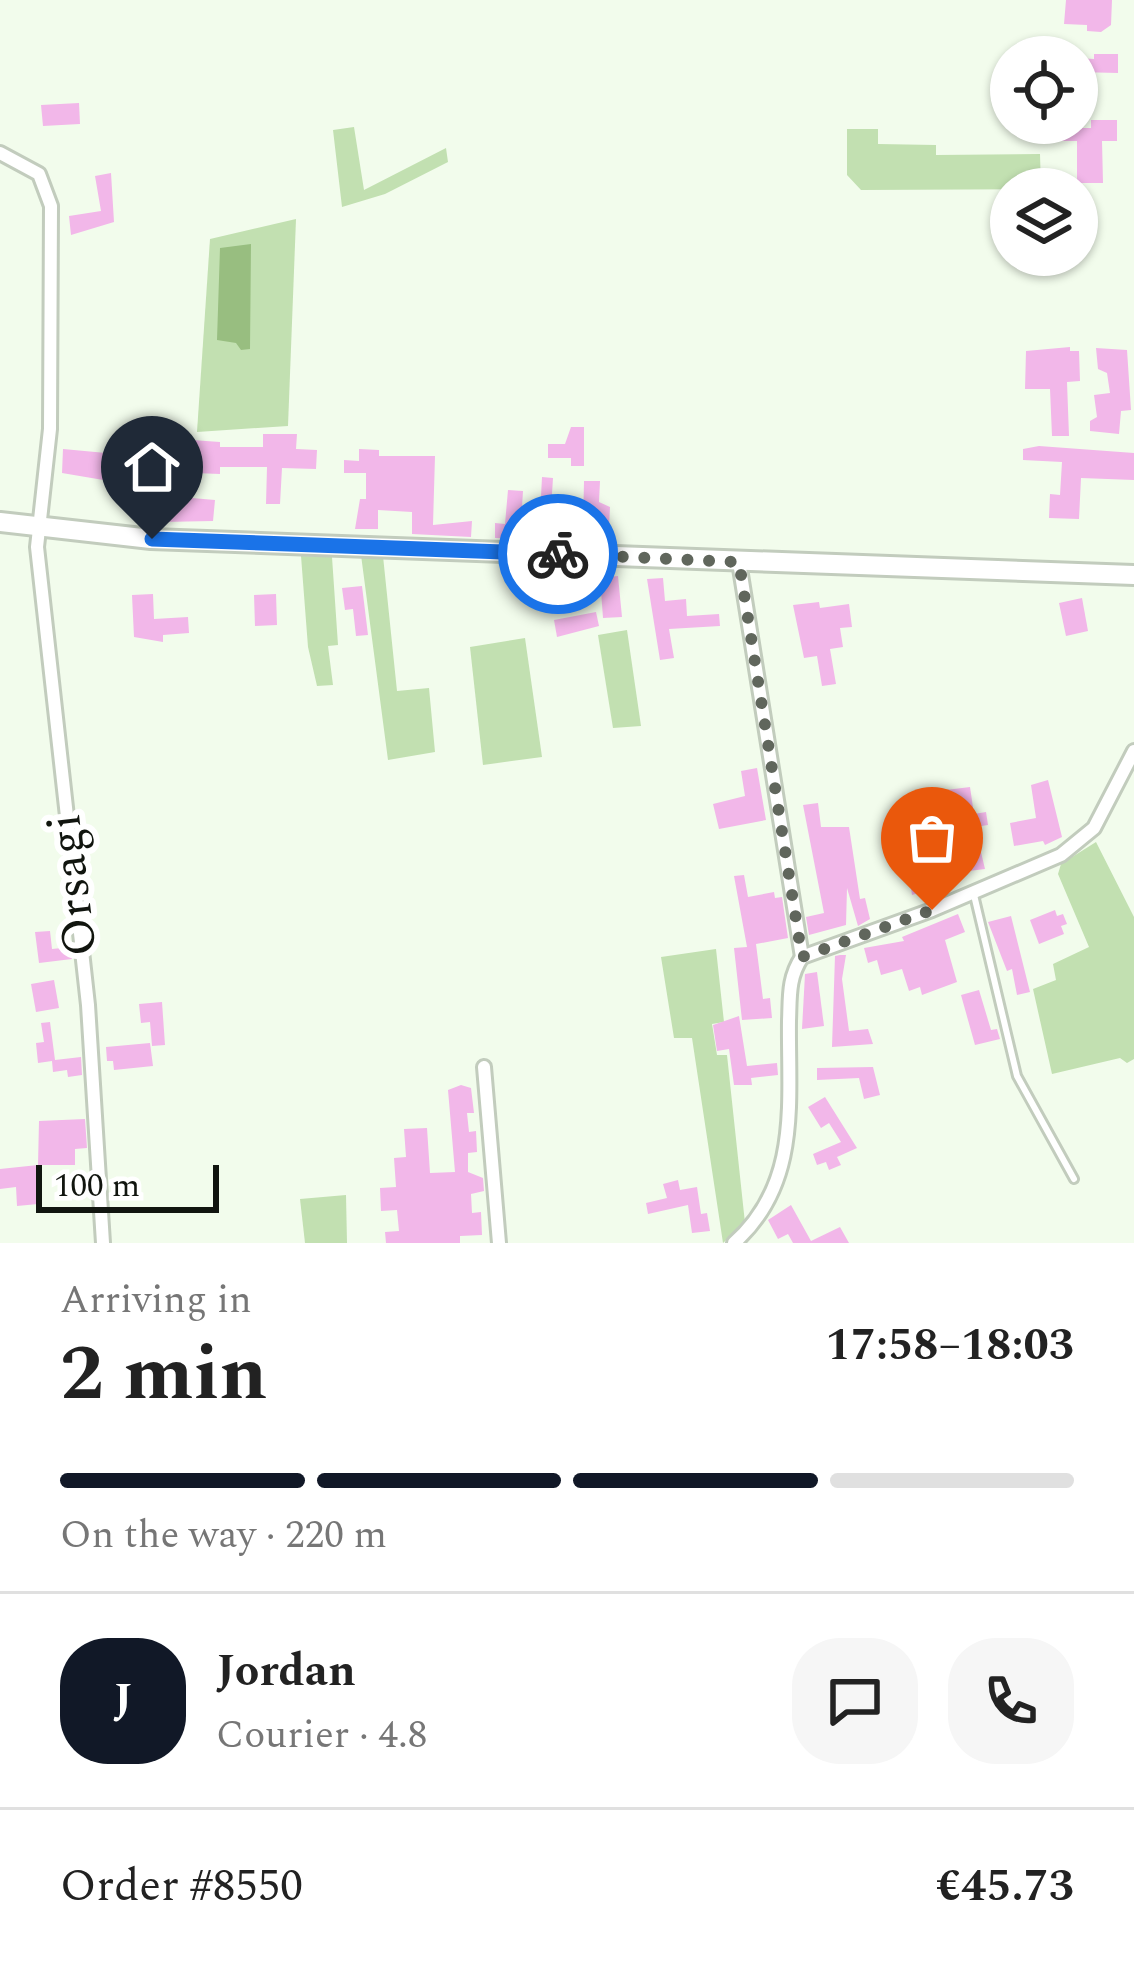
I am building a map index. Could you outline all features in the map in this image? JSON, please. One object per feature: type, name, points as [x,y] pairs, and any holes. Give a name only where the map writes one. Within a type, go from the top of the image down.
[{"type":"main road","points":[[0,522],[152,539],[1134,574]]},
{"type":"street","name":"Orsagi","points":[[0,153],[38,174],[51,206],[50,429],[38,528],[42,627],[88,1005],[103,1243]]},
{"type":"street","points":[[734,1243],[759,1214],[785,1165],[791,1099],[790,988],[802,957],[739,562]]},
{"type":"street","points":[[802,957],[1045,863],[1084,838],[1104,812],[1134,751]]},
{"type":"street","points":[[484,1067],[499,1243]]},
{"type":"lane","points":[[974,892],[1017,1076],[1074,1179]]},
{"type":"shaded area","points":[[354,127],[364,190],[446,148],[448,162],[385,194],[342,207],[333,130]]},
{"type":"shaded area","points":[[847,129],[878,129],[878,144],[936,145],[936,155],[1040,154],[1040,168],[990,168],[990,189],[861,190],[847,175]]},
{"type":"shaded area","points":[[296,219],[288,426],[197,432],[210,239]]},
{"type":"shaded area","points":[[251,244],[250,349],[241,350],[236,343],[217,340],[220,248]]},
{"type":"shaded area","points":[[361,555],[383,556],[397,691],[429,688],[435,752],[388,760]]},
{"type":"shaded area","points":[[301,556],[332,557],[338,645],[328,646],[333,685],[317,686],[308,647]]},
{"type":"shaded area","points":[[627,630],[641,726],[613,728],[598,635]]},
{"type":"shaded area","points":[[525,638],[542,757],[483,765],[470,647]]},
{"type":"shaded area","points":[[1096,842],[1134,917],[1134,1059],[1052,1074],[1033,989],[1056,980],[1053,964],[1089,947],[1058,874],[1061,864]]},
{"type":"shaded area","points":[[716,949],[724,1022],[712,1024],[717,1055],[727,1055],[745,1223],[723,1243],[692,1038],[674,1038],[661,957]]},
{"type":"shaded area","points":[[346,1195],[347,1243],[305,1243],[300,1199]]},
{"type":"building","points":[[1066,0],[1112,0],[1111,25],[1101,32],[1087,31],[1087,25],[1064,24]]},
{"type":"building","points":[[1098,54],[1118,54],[1118,73],[1098,73]]},
{"type":"building","points":[[79,103],[80,124],[43,126],[41,105]]},
{"type":"building","points":[[1098,120],[1117,120],[1117,141],[1102,141],[1103,183],[1098,183],[1098,168],[1077,168],[1077,144],[1098,144]]},
{"type":"building","points":[[111,173],[114,222],[71,235],[69,216],[101,211],[95,176]]},
{"type":"building","points":[[1070,347],[1070,351],[1079,351],[1080,381],[1067,382],[1069,436],[1052,436],[1050,389],[1025,389],[1026,351]]},
{"type":"building","points":[[1096,348],[1127,350],[1131,410],[1121,411],[1119,434],[1090,431],[1090,421],[1097,417],[1094,395],[1110,393],[1107,373],[1098,369]]},
{"type":"building","points":[[571,427],[584,427],[584,466],[571,466],[571,458],[548,458],[548,444],[565,444]]},
{"type":"building","points":[[263,434],[297,434],[296,449],[317,450],[316,469],[282,468],[280,504],[266,504],[267,467],[220,467],[220,474],[194,473],[192,498],[215,500],[213,521],[162,522],[178,439],[220,442],[220,447],[263,447]]},
{"type":"building","points":[[107,443],[123,444],[121,483],[62,473],[63,449],[106,453]]},
{"type":"building","points":[[359,449],[379,450],[379,456],[435,456],[433,525],[472,521],[471,537],[412,534],[412,512],[378,510],[378,529],[355,529],[360,499],[366,499],[366,473],[344,473],[344,460],[359,461]]},
{"type":"building","points":[[1023,449],[1134,453],[1134,480],[1081,478],[1079,519],[1049,518],[1050,494],[1060,495],[1062,462],[1023,460]]},
{"type":"building","points":[[542,477],[553,478],[551,509],[563,510],[561,537],[539,536]]},
{"type":"building","points":[[124,480],[147,481],[144,509],[121,507]]},
{"type":"building","points":[[584,481],[600,481],[599,502],[610,507],[609,528],[583,528]]},
{"type":"building","points":[[508,490],[523,491],[520,539],[495,538],[495,523],[505,524]]},
{"type":"building","points":[[618,576],[622,617],[603,618],[600,578]]},
{"type":"building","points":[[663,578],[665,601],[686,599],[687,616],[719,614],[720,626],[669,629],[674,658],[660,660],[647,579]]},
{"type":"building","points":[[362,586],[368,635],[356,636],[353,609],[345,610],[342,588]]},
{"type":"building","points":[[153,594],[154,619],[188,617],[189,633],[163,635],[163,642],[134,637],[132,595]]},
{"type":"building","points":[[276,594],[277,625],[255,626],[254,595]]},
{"type":"building","points":[[1082,598],[1088,631],[1066,636],[1059,603]]},
{"type":"building","points":[[819,602],[820,608],[849,604],[852,627],[840,628],[843,647],[830,649],[836,684],[822,686],[817,656],[804,658],[793,605]]},
{"type":"building","points":[[596,612],[599,626],[557,637],[554,620]]},
{"type":"building","points":[[757,768],[766,820],[719,829],[713,804],[745,796],[741,771]]},
{"type":"building","points":[[1048,780],[1062,837],[1045,845],[1043,841],[1014,846],[1010,823],[1036,818],[1031,785]]},
{"type":"building","points":[[970,787],[974,814],[986,812],[988,825],[975,827],[985,869],[953,873],[954,882],[912,895],[909,875],[932,872],[931,864],[956,860],[950,823],[930,826],[928,815],[941,813],[938,791]]},
{"type":"building","points":[[818,803],[821,827],[849,827],[860,899],[865,898],[870,919],[858,926],[847,888],[846,925],[809,935],[806,917],[824,913],[803,805]]},
{"type":"building","points":[[744,875],[748,897],[774,892],[775,898],[782,897],[788,938],[756,944],[763,999],[770,998],[772,1018],[742,1020],[734,948],[747,947],[734,876]]},
{"type":"building","points":[[1055,910],[1067,924],[1061,926],[1064,934],[1039,944],[1030,920]]},
{"type":"building","points":[[958,914],[965,932],[945,940],[957,982],[922,995],[920,987],[909,991],[902,969],[881,975],[877,960],[868,963],[864,948],[904,941],[902,937]]},
{"type":"building","points":[[1011,916],[1030,992],[1017,995],[1012,969],[1007,971],[988,922]]},
{"type":"building","points":[[50,931],[52,949],[71,947],[72,959],[39,963],[35,932]]},
{"type":"building","points":[[846,955],[842,979],[849,1031],[868,1029],[873,1044],[832,1047],[835,956]]},
{"type":"building","points":[[817,972],[824,1026],[802,1029],[805,974]]},
{"type":"building","points":[[54,980],[59,1008],[36,1012],[31,984]]},
{"type":"building","points":[[979,990],[991,1030],[997,1029],[1000,1039],[975,1045],[961,995]]},
{"type":"building","points":[[162,1002],[165,1045],[152,1046],[150,1022],[141,1023],[139,1004]]},
{"type":"building","points":[[739,1016],[747,1066],[777,1063],[778,1075],[751,1078],[752,1085],[734,1085],[729,1049],[717,1051],[713,1025]]},
{"type":"building","points":[[50,1022],[55,1060],[81,1057],[82,1075],[53,1072],[52,1061],[38,1063],[36,1043],[44,1042],[41,1023]]},
{"type":"building","points":[[150,1043],[153,1066],[114,1070],[113,1061],[107,1061],[106,1047]]},
{"type":"building","points":[[873,1067],[880,1095],[864,1099],[859,1078],[817,1080],[817,1068]]},
{"type":"building","points":[[461,1085],[471,1088],[474,1113],[467,1113],[469,1132],[476,1131],[477,1152],[468,1153],[468,1172],[483,1178],[484,1191],[471,1194],[472,1213],[481,1212],[482,1235],[460,1236],[460,1243],[386,1243],[385,1232],[399,1231],[397,1210],[381,1211],[380,1188],[396,1187],[394,1158],[406,1157],[404,1129],[427,1128],[430,1173],[455,1172],[448,1090]]},
{"type":"building","points":[[825,1097],[857,1148],[837,1157],[841,1165],[829,1170],[826,1162],[817,1165],[813,1154],[841,1142],[829,1123],[821,1128],[808,1107]]},
{"type":"building","points":[[85,1119],[87,1148],[75,1149],[75,1165],[38,1165],[39,1121]]},
{"type":"building","points":[[38,1165],[38,1204],[17,1206],[16,1187],[0,1189],[0,1169]]},
{"type":"building","points":[[678,1180],[680,1190],[697,1187],[701,1214],[707,1213],[710,1231],[692,1233],[688,1205],[648,1214],[646,1203],[667,1198],[663,1184]]},
{"type":"building","points":[[791,1205],[811,1241],[840,1227],[849,1243],[793,1243],[788,1234],[778,1239],[768,1220]]},
{"type":"way so far","points":[[558,554],[739,562],[802,957],[932,910]]},
{"type":"route","points":[[152,539],[558,554]]}]
